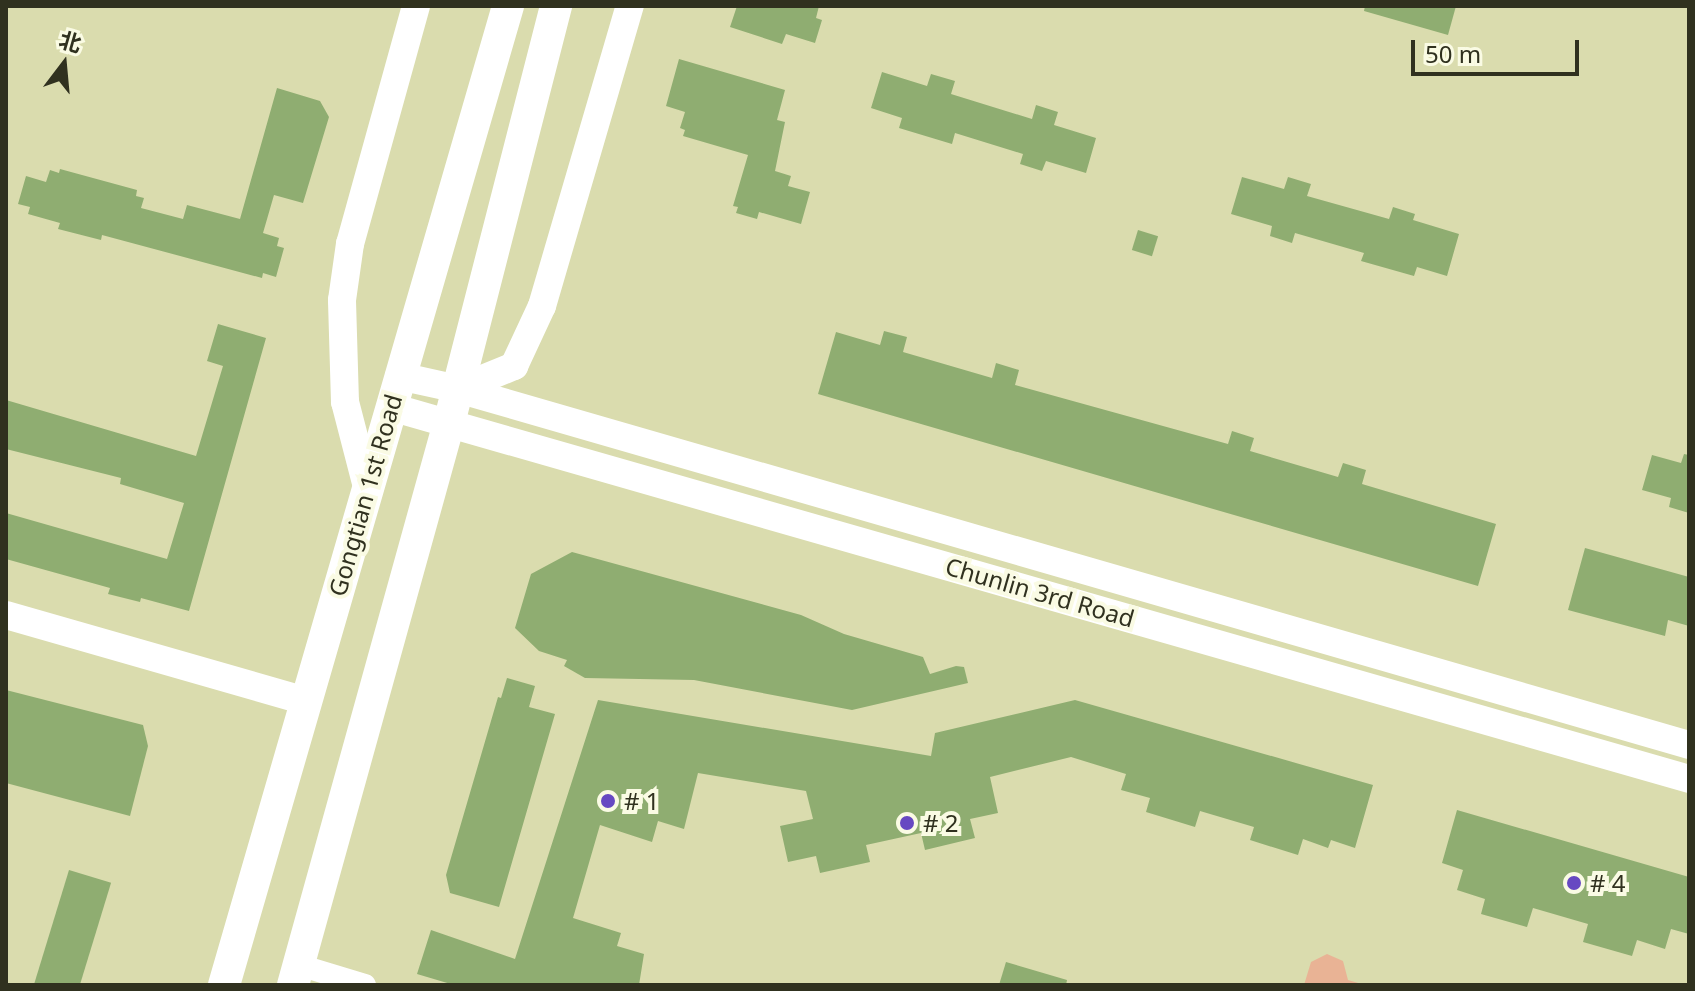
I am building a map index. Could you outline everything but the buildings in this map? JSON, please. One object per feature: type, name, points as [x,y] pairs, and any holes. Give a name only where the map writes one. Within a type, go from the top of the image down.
[{"type":"main road","name":"Gongtian 1st Road","points":[[224,985],[508,6]]},
{"type":"main road","points":[[296,975],[449,423],[556,6]]},
{"type":"street","points":[[367,487],[345,402],[342,300],[350,244],[416,6]]},
{"type":"street","points":[[458,389],[514,366],[542,306],[630,6]]},
{"type":"street","name":"Chunlin 3rd Road","points":[[395,392],[458,389],[1689,745]]},
{"type":"street","name":"Chunlin 3rd Road","points":[[395,392],[449,423],[1689,779]]},
{"type":"street","points":[[6,615],[305,701]]},
{"type":"street","points":[[296,975],[365,985]]},
{"type":"shaded area","points":[[1327,954],[1343,961],[1348,980],[1365,985],[1304,985],[1311,962]]},
{"type":"place","name":"# 1","points":[[608,801]]},
{"type":"place","name":"# 2","points":[[907,823]]},
{"type":"place","name":"# 4","points":[[1574,883]]}]
